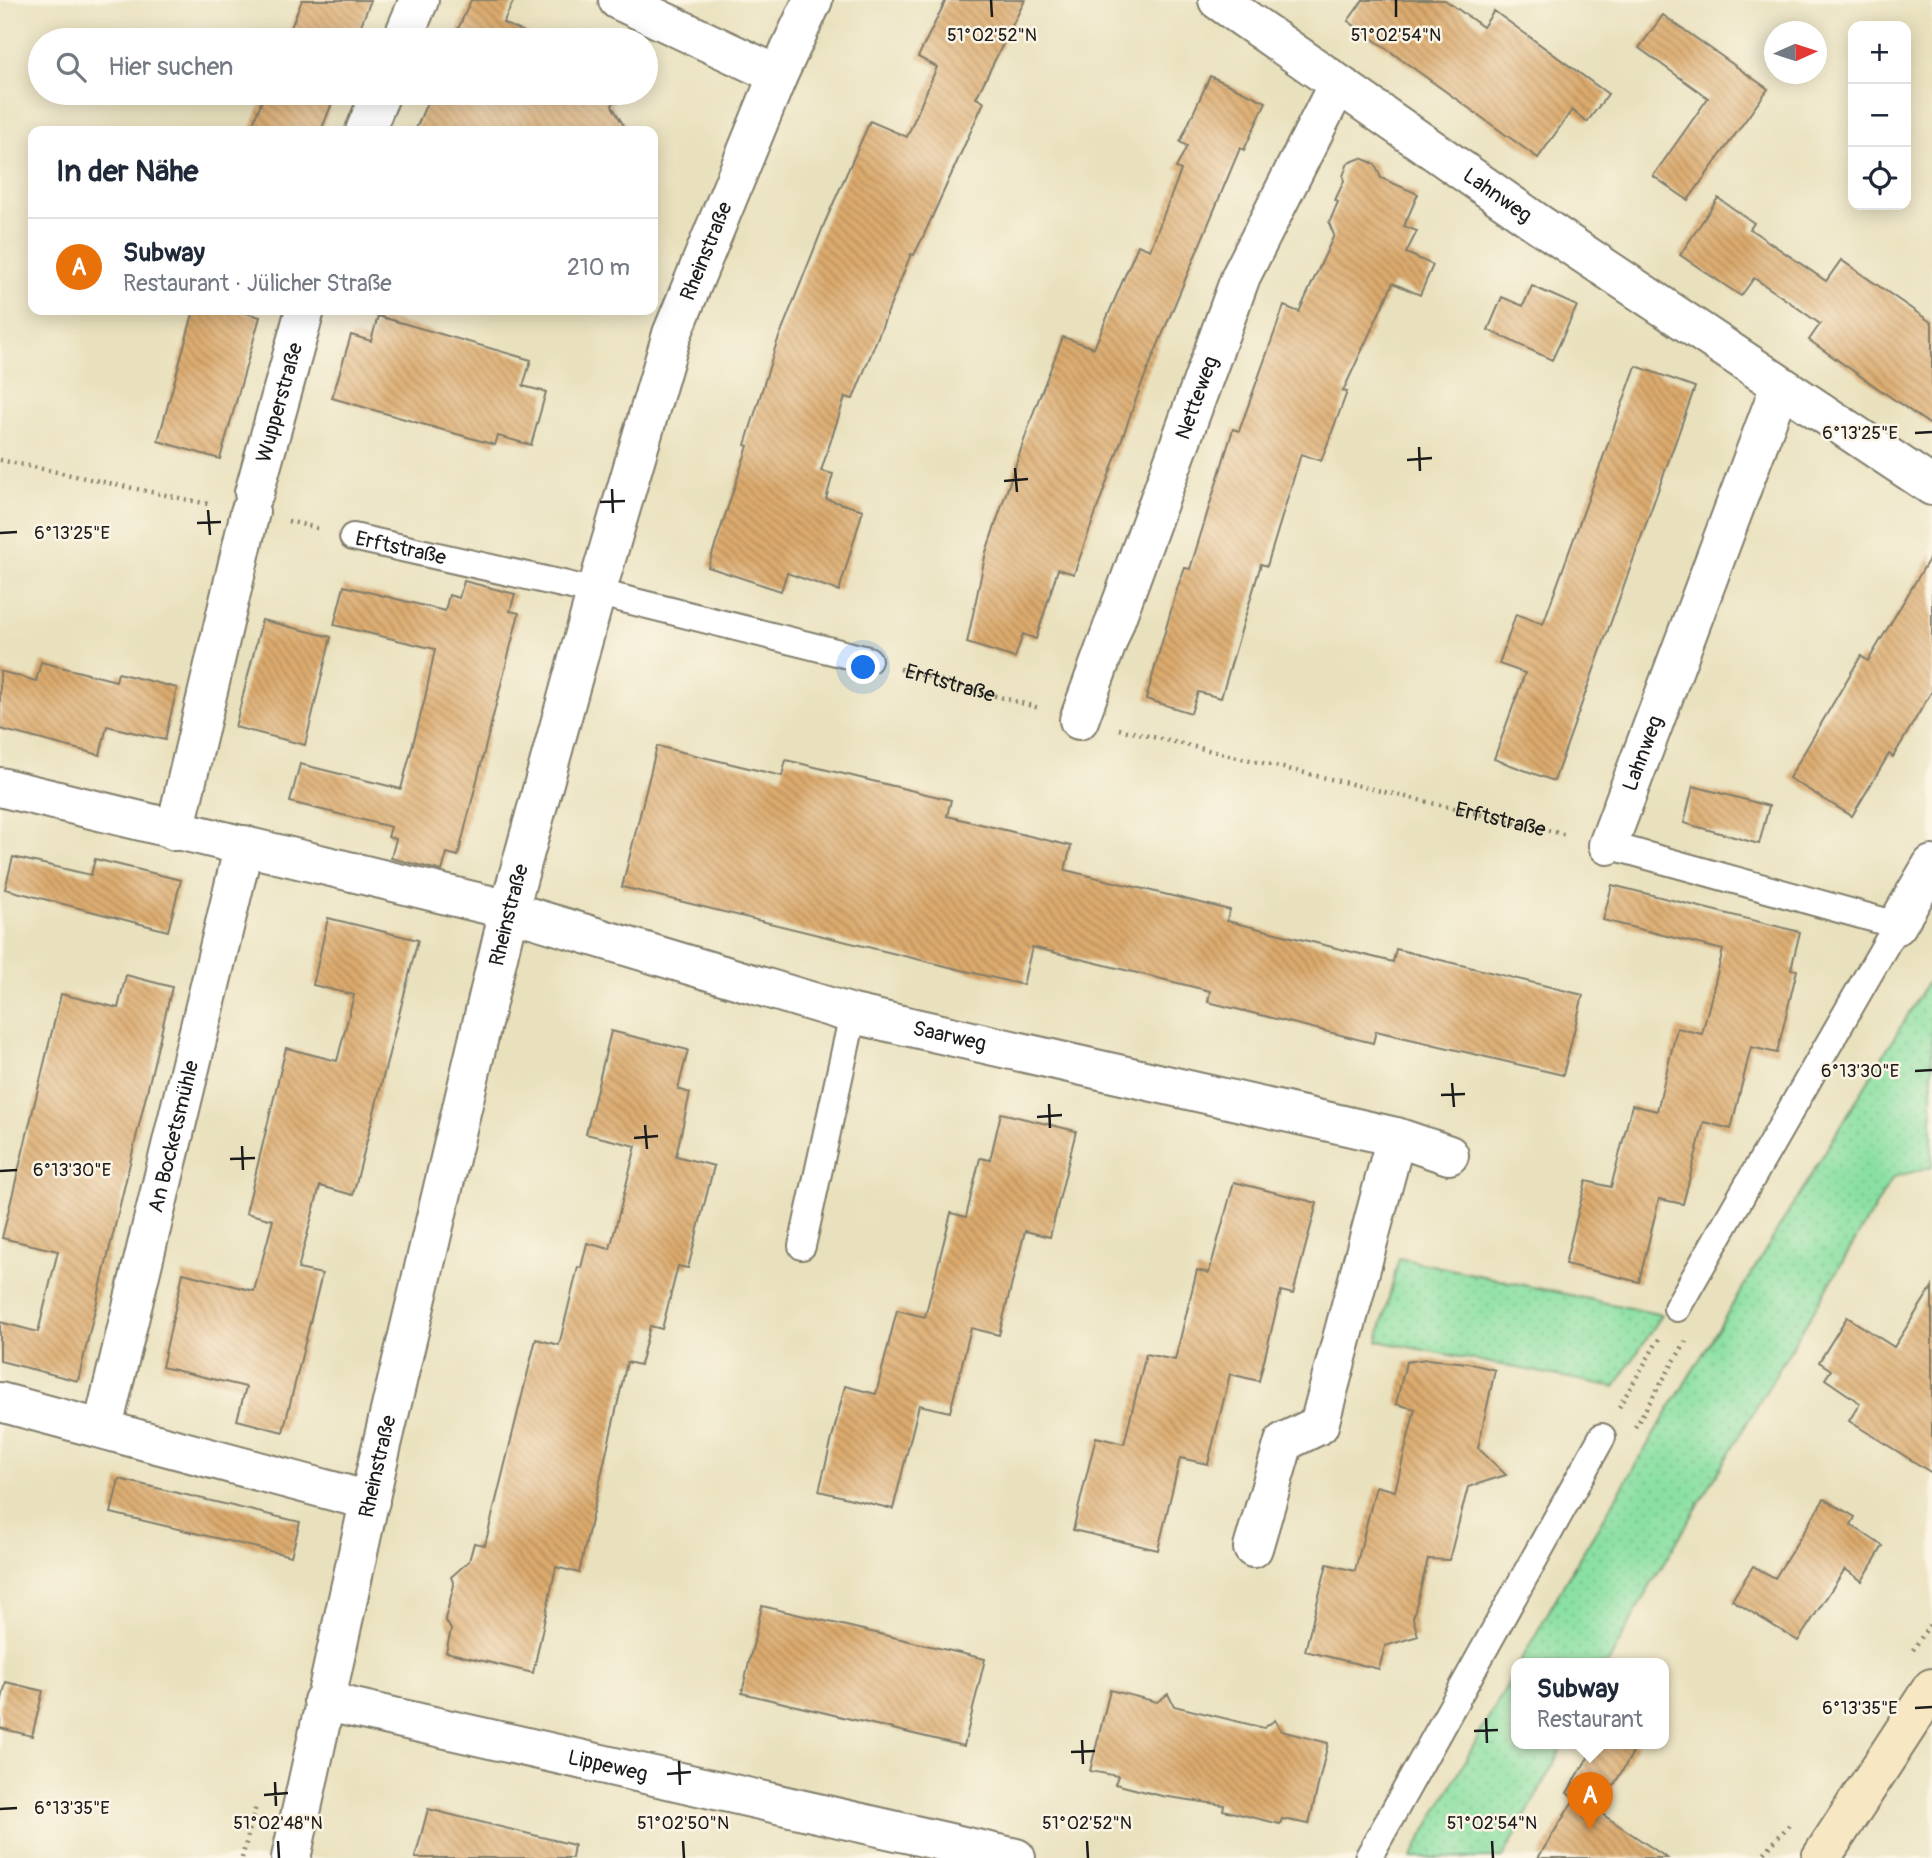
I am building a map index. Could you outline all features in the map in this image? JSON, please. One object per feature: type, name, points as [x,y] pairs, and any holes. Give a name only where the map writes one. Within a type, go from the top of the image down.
[{"type":"main road","points":[[1821,1858],[1932,1688]]},
{"type":"street","points":[[407,28],[419,0]]},
{"type":"street","points":[[618,0],[778,75]]},
{"type":"street","name":"Rheinstraße","points":[[291,1858],[323,1701],[509,910],[596,593],[672,334],[778,75],[813,0]]},
{"type":"street","name":"Lahnweg","points":[[1218,0],[1536,222],[1932,486]]},
{"type":"street","name":"Netteweg","points":[[1079,720],[1241,276],[1338,84]]},
{"type":"street","points":[[367,126],[375,105]]},
{"type":"street","name":"Wupperstraße","points":[[252,503],[304,315]]},
{"type":"street","name":"Lahnweg","points":[[1608,845],[1780,386]]},
{"type":"street","points":[[175,831],[252,503]]},
{"type":"street","points":[[0,787],[509,910]]},
{"type":"street","name":"An Bocketsmühle","points":[[103,1427],[244,845]]},
{"type":"street","points":[[1897,925],[1932,865]]},
{"type":"street","name":"Saarweg","points":[[509,910],[853,1014],[1396,1137],[1448,1155]]},
{"type":"street","points":[[1253,1548],[1284,1442],[1319,1426],[1396,1137]]},
{"type":"street","points":[[0,1402],[103,1427],[370,1501]]},
{"type":"street","name":"Lippeweg","points":[[323,1701],[1016,1858]]},
{"type":"lane","name":"Erftstraße","points":[[353,537],[868,660]]},
{"type":"lane","points":[[1608,845],[1897,925],[1676,1308]]},
{"type":"lane","points":[[802,1247],[853,1014]]},
{"type":"lane","points":[[1367,1858],[1602,1437]]},
{"type":"path","name":"Erftstraße","points":[[0,460],[252,503],[353,537]]},
{"type":"path","name":"Erftstraße","points":[[868,660],[1079,720],[1608,845]]},
{"type":"path","points":[[1602,1437],[1676,1308]]},
{"type":"path","points":[[1631,1433],[1688,1337]]},
{"type":"green space","points":[[1932,975],[1932,1167],[1893,1177],[1642,1600],[1611,1658],[1522,1658],[1572,1570]]},
{"type":"green space","points":[[1399,1258],[1662,1315],[1615,1387],[1378,1341]]},
{"type":"green space","points":[[1511,1678],[1511,1749],[1561,1749],[1503,1858],[1411,1858]]},
{"type":"building","points":[[302,0],[371,0],[360,28],[291,28]]},
{"type":"building","points":[[471,0],[514,0],[503,23],[514,28],[458,28]]},
{"type":"building","points":[[946,0],[1025,0],[976,98],[984,102],[923,237],[914,255],[911,254],[853,399],[845,397],[821,471],[833,474],[826,499],[863,510],[839,591],[787,573],[781,591],[708,567],[748,446],[745,445],[776,345],[825,222],[870,121],[907,137],[937,67],[918,57]]},
{"type":"building","points":[[1363,0],[1445,0],[1483,27],[1494,11],[1608,94],[1587,122],[1572,110],[1538,158],[1348,21]]},
{"type":"building","points":[[1663,15],[1768,89],[1688,200],[1653,176],[1708,98],[1639,48]]},
{"type":"building","points":[[1210,76],[1266,102],[1244,150],[1240,148],[1140,388],[1074,574],[1058,569],[1036,639],[1023,634],[1015,658],[967,643],[986,552],[1034,411],[1063,337],[1094,348],[1138,245],[1150,250],[1181,170],[1176,168],[1187,146],[1180,142]]},
{"type":"building","points":[[260,105],[331,105],[323,126],[252,126]]},
{"type":"building","points":[[426,105],[612,105],[624,126],[417,126]]},
{"type":"building","points":[[1361,158],[1375,164],[1381,178],[1418,194],[1404,226],[1417,231],[1406,253],[1433,265],[1420,295],[1393,283],[1343,391],[1347,392],[1321,461],[1301,454],[1267,566],[1261,564],[1221,698],[1198,692],[1191,713],[1146,699],[1177,589],[1185,568],[1190,569],[1233,429],[1239,431],[1284,306],[1299,312],[1334,235],[1329,223],[1338,202],[1335,200],[1344,181],[1348,163]]},
{"type":"building","points":[[1718,198],[1754,223],[1750,229],[1826,281],[1841,260],[1932,323],[1932,426],[1809,340],[1820,324],[1788,301],[1754,278],[1741,296],[1680,255]]},
{"type":"building","points":[[1532,286],[1577,306],[1552,360],[1488,330],[1502,297],[1523,306]]},
{"type":"building","points":[[193,315],[260,317],[220,459],[158,441]]},
{"type":"building","points":[[378,316],[531,360],[523,386],[546,392],[531,445],[498,436],[495,445],[332,398],[351,335],[371,341]]},
{"type":"building","points":[[1636,366],[1695,387],[1554,781],[1494,759],[1525,673],[1499,664],[1516,614],[1543,624]]},
{"type":"building","points":[[1932,554],[1932,691],[1893,757],[1889,754],[1852,816],[1789,778],[1861,656],[1868,661]]},
{"type":"building","points":[[464,581],[515,594],[510,611],[519,613],[458,856],[447,853],[442,871],[391,858],[396,839],[388,837],[391,827],[290,802],[300,764],[401,789],[425,698],[435,649],[334,625],[344,586],[445,611],[449,595],[459,598]]},
{"type":"building","points":[[262,620],[331,637],[305,745],[235,727]]},
{"type":"building","points":[[41,662],[116,681],[118,673],[177,688],[165,740],[107,726],[100,755],[0,729],[0,671],[36,681]]},
{"type":"building","points":[[657,746],[782,776],[786,760],[951,800],[947,816],[1071,846],[1065,870],[1230,910],[1227,921],[1393,962],[1396,949],[1583,995],[1563,1075],[1376,1031],[1373,1043],[1208,1002],[1210,991],[1032,947],[1023,985],[622,887]]},
{"type":"building","points":[[1693,786],[1769,806],[1759,844],[1684,823]]},
{"type":"building","points":[[13,857],[91,875],[95,859],[181,880],[168,931],[5,889]]},
{"type":"building","points":[[1612,885],[1800,932],[1791,969],[1797,970],[1777,1053],[1751,1047],[1731,1129],[1704,1122],[1683,1204],[1659,1199],[1639,1282],[1565,1264],[1586,1181],[1611,1187],[1632,1105],[1657,1111],[1677,1028],[1702,1034],[1723,950],[1603,920]]},
{"type":"building","points":[[328,918],[418,940],[353,1195],[320,1186],[298,1269],[322,1274],[283,1432],[237,1420],[246,1387],[162,1367],[183,1273],[254,1291],[273,1220],[246,1213],[286,1048],[337,1061],[354,995],[313,985]]},
{"type":"building","points":[[126,975],[172,987],[78,1381],[0,1361],[0,1322],[38,1332],[58,1251],[2,1238],[61,994],[118,1008]]},
{"type":"building","points":[[611,1031],[688,1050],[678,1089],[690,1093],[676,1156],[714,1166],[688,1268],[678,1266],[662,1329],[650,1326],[640,1365],[627,1362],[579,1573],[556,1567],[533,1673],[446,1652],[451,1630],[445,1619],[454,1585],[451,1577],[469,1561],[474,1543],[485,1545],[536,1339],[559,1345],[578,1267],[581,1268],[587,1243],[610,1249],[636,1146],[586,1134]]},
{"type":"building","points":[[1001,1113],[1076,1131],[1050,1237],[1025,1231],[999,1335],[971,1328],[950,1412],[919,1405],[893,1509],[819,1491],[845,1386],[876,1394],[897,1310],[925,1317],[951,1213],[966,1217],[980,1158],[990,1160]]},
{"type":"building","points":[[1234,1182],[1317,1203],[1293,1294],[1281,1291],[1259,1381],[1230,1374],[1208,1464],[1180,1458],[1158,1550],[1073,1530],[1096,1437],[1124,1444],[1146,1354],[1175,1360],[1197,1270],[1209,1273]]},
{"type":"building","points":[[1932,1287],[1932,1473],[1849,1421],[1860,1403],[1825,1379],[1831,1370],[1819,1362],[1847,1317],[1894,1347]]},
{"type":"building","points":[[1426,1359],[1468,1363],[1495,1370],[1478,1448],[1506,1475],[1468,1487],[1449,1560],[1428,1559],[1413,1618],[1418,1636],[1385,1646],[1379,1669],[1305,1651],[1327,1564],[1355,1571],[1376,1486],[1395,1491],[1415,1409],[1396,1404],[1406,1362]]},
{"type":"building","points":[[119,1479],[300,1522],[291,1556],[111,1513]]},
{"type":"building","points":[[1824,1499],[1855,1517],[1851,1525],[1883,1546],[1862,1581],[1845,1569],[1798,1641],[1732,1600],[1753,1566],[1775,1578]]},
{"type":"building","points":[[762,1606],[985,1659],[964,1746],[742,1693]]},
{"type":"building","points":[[6,1682],[43,1691],[32,1736],[0,1728],[0,1707]]},
{"type":"building","points":[[1110,1690],[1157,1702],[1168,1694],[1174,1706],[1264,1728],[1275,1720],[1281,1731],[1328,1743],[1309,1824],[1282,1819],[1280,1824],[1223,1810],[1224,1805],[1162,1796],[1115,1784],[1118,1776],[1090,1771]]},
{"type":"building","points":[[1593,1749],[1635,1749],[1598,1812],[1667,1858],[1538,1858],[1575,1798],[1567,1793]]},
{"type":"building","points":[[428,1809],[574,1845],[572,1858],[415,1858]]},
{"type":"place","name":"Subway","points":[[1590,1830]]}]
